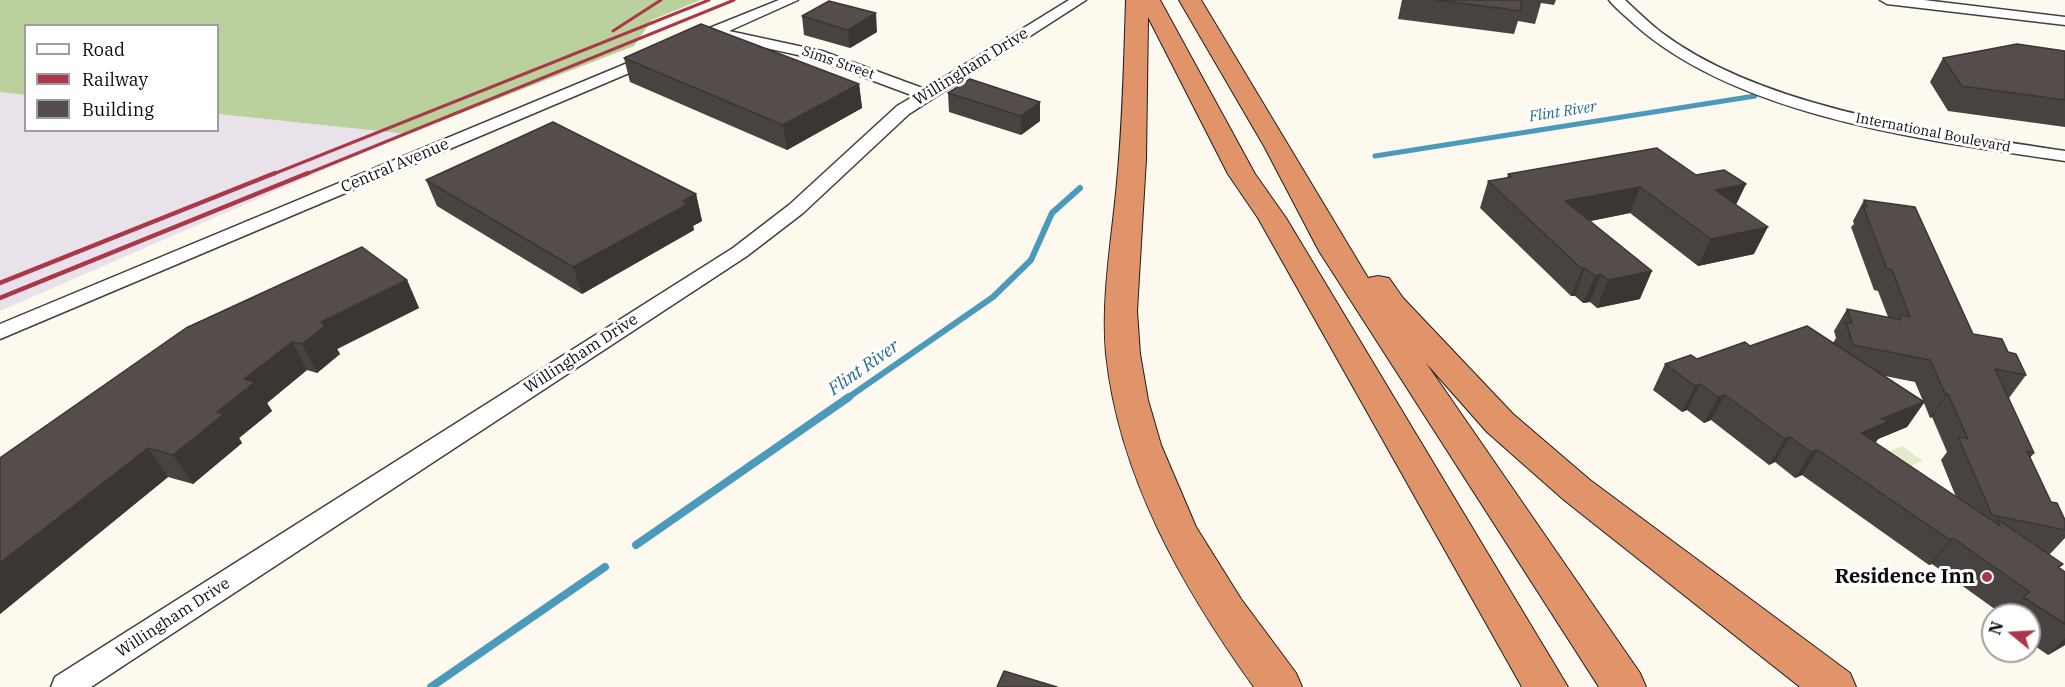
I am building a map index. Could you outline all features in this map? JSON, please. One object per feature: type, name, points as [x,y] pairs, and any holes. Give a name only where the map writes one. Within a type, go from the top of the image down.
[{"type":"highway","points":[[1137,0],[1134,139],[1122,308],[1123,353],[1131,404],[1152,471],[1186,546],[1235,629],[1280,687]]},
{"type":"highway","points":[[1149,0],[1242,174],[1272,218],[1546,687]]},
{"type":"highway","points":[[1190,0],[1277,146],[1340,261],[1624,687]]},
{"type":"highway","points":[[1277,146],[1392,305],[1500,423],[1576,490],[1834,687]]},
{"type":"street","name":"Central Avenue","points":[[0,332],[791,0]]},
{"type":"street","name":"Willingham Drive","points":[[66,687],[740,252],[796,209],[876,132],[927,95],[1079,0]]},
{"type":"street","name":"International Boulevard","points":[[1616,0],[1632,18],[1688,56],[1774,93],[1897,129],[2065,156]]},
{"type":"street","points":[[1887,0],[2065,21]]},
{"type":"street","points":[[2028,0],[2042,18]]},
{"type":"street","name":"Sims Street","points":[[712,32],[816,54],[927,95]]},
{"type":"shaded area","points":[[0,92],[24,95],[24,132],[219,132],[219,114],[407,134],[0,311]]},
{"type":"green space","points":[[0,0],[701,0],[652,20],[634,46],[407,134],[219,114],[219,24],[24,24],[24,95],[0,92]]},
{"type":"green space","points":[[1902,446],[1923,461],[1881,478],[1860,463]]},
{"type":"building","points":[[1436,0],[1521,0],[1521,11]]},
{"type":"building","points":[[829,1],[876,13],[848,30],[802,16]]},
{"type":"building","points":[[701,24],[859,84],[783,125],[624,58]]},
{"type":"building","points":[[2017,44],[2065,51],[2065,100],[1962,86],[1943,58]]},
{"type":"building","points":[[970,79],[1040,102],[1021,116],[948,93]]},
{"type":"building","points":[[553,122],[696,194],[683,201],[688,204],[573,267],[426,180]]},
{"type":"building","points":[[1657,148],[1696,175],[1724,170],[1746,184],[1715,190],[1768,227],[1711,239],[1640,187],[1565,201],[1652,271],[1608,280],[1601,274],[1595,276],[1585,268],[1582,269],[1488,181],[1512,177],[1508,174]]},
{"type":"building","points":[[1864,200],[1915,207],[1973,334],[2002,339],[2008,352],[2016,354],[2026,375],[1995,369],[2034,453],[2027,451],[2051,502],[2057,503],[2065,520],[2065,530],[1992,515],[1958,437],[1968,439],[1930,360],[1853,345],[1846,322],[1852,323],[1847,309],[1901,320],[1900,315],[1910,317],[1892,270],[1887,269],[1863,206],[1867,207]]},
{"type":"building","points":[[362,247],[407,280],[321,322],[325,326],[302,344],[292,342],[244,379],[255,382],[217,412],[224,414],[173,455],[148,448],[0,563],[0,458],[186,328]]},
{"type":"building","points":[[1807,326],[1924,402],[1881,419],[1890,421],[1861,433],[2000,526],[1997,519],[2063,564],[2058,567],[2065,572],[2065,624],[2041,609],[2041,603],[2032,603],[2023,597],[2030,592],[1953,538],[1950,540],[1818,450],[1811,452],[1790,437],[1785,439],[1725,395],[1718,397],[1700,384],[1695,386],[1665,364],[1691,355],[1697,359],[1745,342],[1750,346]]},
{"type":"building","points":[[1004,671],[1057,687],[997,687]]},
{"type":"waterway","name":"Flint River","points":[[1375,156],[1755,96]]},
{"type":"waterway","name":"Flint River","points":[[846,399],[993,297],[1031,260],[1052,213],[1080,188]]},
{"type":"waterway","name":"Flint River","points":[[636,545],[849,397]]},
{"type":"waterway","name":"Flint River","points":[[431,687],[605,567]]},
{"type":"railway","points":[[613,31],[661,0]]},
{"type":"railway","points":[[271,175],[709,0]]},
{"type":"railway","points":[[304,175],[734,0]]},
{"type":"railway","points":[[0,283],[275,173]]},
{"type":"railway","points":[[0,298],[308,173]]},
{"type":"place","name":"Residence Inn","points":[[1987,577]]}]
